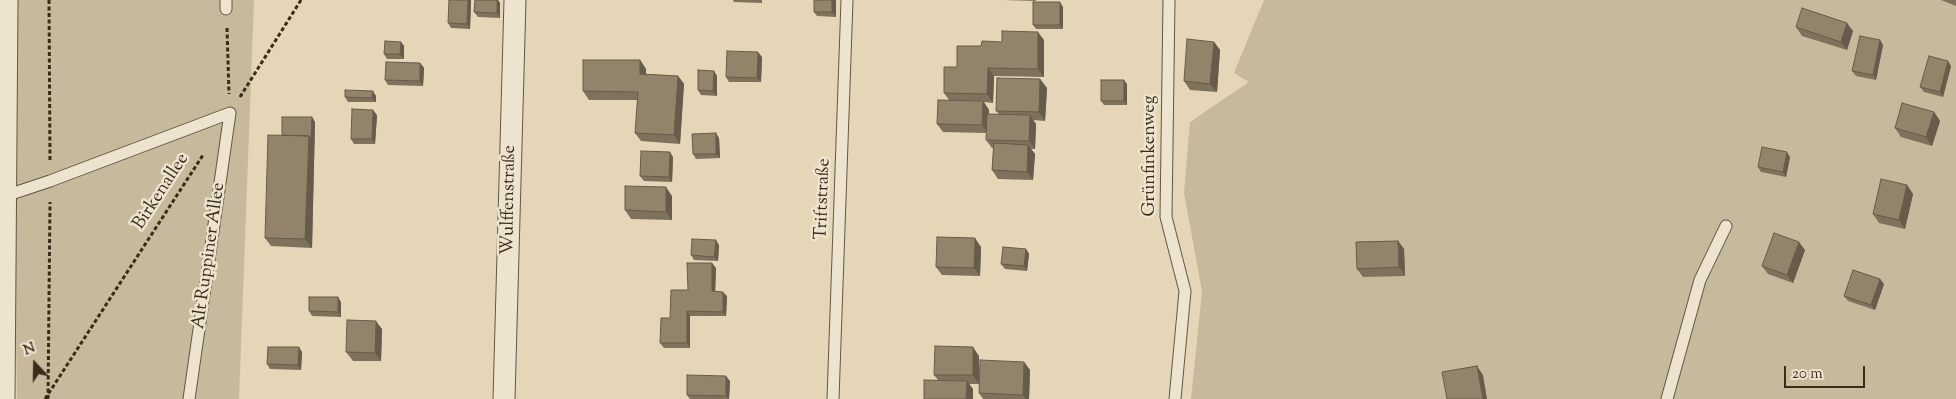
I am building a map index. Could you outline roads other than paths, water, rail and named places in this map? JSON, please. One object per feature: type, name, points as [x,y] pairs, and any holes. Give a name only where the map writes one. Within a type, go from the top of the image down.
[{"type":"street","points":[[4,399],[7,0]]},
{"type":"street","name":"Wulffenstraße","points":[[504,399],[514,0]]},
{"type":"lane","name":"Triftstraße","points":[[833,399],[847,0]]},
{"type":"lane","name":"Grünfinkenweg","points":[[1170,0],[1166,217],[1185,290],[1175,399]]},
{"type":"lane","name":"Alt Ruppiner Allee","points":[[5,196],[50,181],[230,113],[189,399]]},
{"type":"lane","points":[[1667,399],[1700,280],[1726,226]]}]
